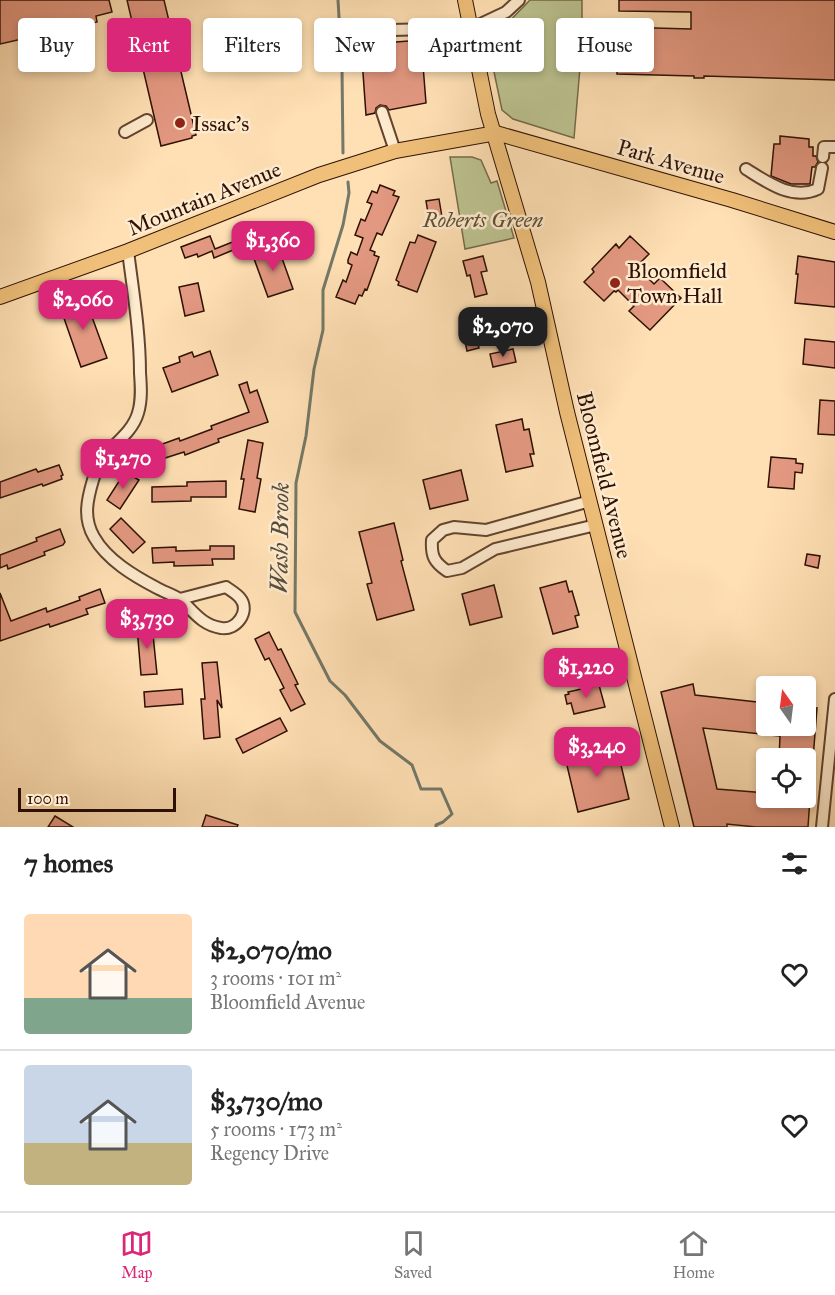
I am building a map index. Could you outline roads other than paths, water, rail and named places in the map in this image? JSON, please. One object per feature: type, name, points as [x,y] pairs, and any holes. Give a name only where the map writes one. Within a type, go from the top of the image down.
[{"type":"main road","name":"Bloomfield Avenue","points":[[465,0],[470,18]]},
{"type":"main road","name":"Bloomfield Avenue","points":[[480,72],[488,114],[496,133],[538,282],[672,827]]},
{"type":"main road","name":"Mountain Avenue","points":[[0,297],[128,251],[319,175],[395,151],[496,133]]},
{"type":"main road","name":"Park Avenue","points":[[496,133],[732,200],[835,232]]},
{"type":"street","points":[[493,18],[506,12],[519,0]]},
{"type":"street","points":[[382,112],[395,151]]},
{"type":"street","points":[[125,132],[147,120]]},
{"type":"street","points":[[746,169],[777,189],[810,193],[818,189],[824,147],[835,147]]},
{"type":"street","points":[[128,251],[140,357],[141,394],[138,414],[129,429],[98,464],[88,497],[87,519],[93,536],[103,550],[120,565],[148,583],[180,599],[195,616],[208,625],[223,629],[234,625],[240,620],[244,611],[241,599],[226,587],[180,599]]},
{"type":"street","points":[[590,501],[486,530],[454,527],[444,530],[432,540],[431,554],[435,562],[447,572],[462,568],[495,549],[596,525]]},
{"type":"street","points":[[822,827],[835,699]]},
{"type":"waterway","name":"Wash Brook","points":[[338,0],[343,153]]},
{"type":"waterway","name":"Wash Brook","points":[[348,182],[349,193],[343,225],[323,290],[323,330],[314,369],[306,436],[296,483],[295,612],[330,681],[345,695],[380,741],[412,765],[421,789],[441,789],[452,814],[436,827]]},
{"type":"place","name":"Issac's","points":[[180,123]]},
{"type":"place","name":"Bloomfield Town Hall","points":[[615,283]]},
{"type":"park label","name":"Roberts Green","points":[[483,219]]}]
